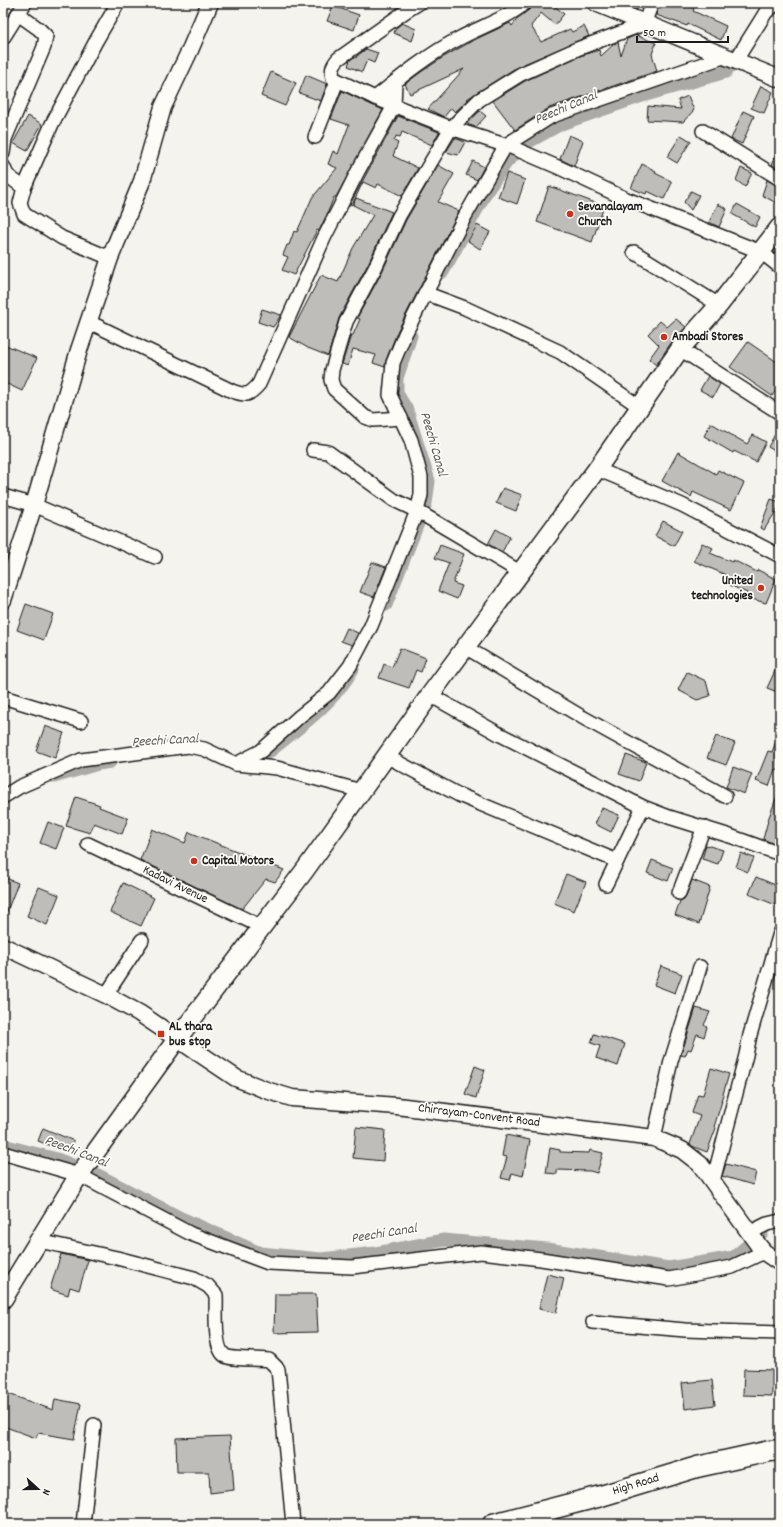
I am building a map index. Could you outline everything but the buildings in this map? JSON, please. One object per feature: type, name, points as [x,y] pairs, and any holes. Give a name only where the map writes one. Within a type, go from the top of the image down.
[{"type":"main road","points":[[3,1297],[83,1170],[177,1039],[305,870],[465,646],[597,469],[680,350],[719,305],[780,227]]},
{"type":"main road","name":"High Road","points":[[493,1524],[549,1516],[601,1496],[697,1467],[780,1450]]},
{"type":"street","points":[[110,258],[62,238],[24,214],[20,203],[24,188],[52,124],[118,3]]},
{"type":"street","points":[[3,600],[34,505],[79,350],[110,258],[142,181],[163,107],[210,3]]},
{"type":"street","points":[[419,3],[338,58],[331,71],[333,78],[394,106],[451,128],[526,153],[624,198],[761,252],[780,267]]},
{"type":"street","points":[[375,98],[411,68],[460,38],[512,14],[525,3]]},
{"type":"street","points":[[596,3],[780,79]]},
{"type":"street","points":[[401,418],[373,420],[365,417],[334,389],[331,380],[332,370],[346,322],[375,268],[399,216],[451,128],[479,100],[521,74],[577,49],[644,24],[652,3]]},
{"type":"street","points":[[236,764],[261,751],[300,716],[329,694],[350,666],[371,626],[417,511],[421,495],[421,477],[411,440],[390,394],[393,363],[425,293],[464,218],[508,146],[552,116],[731,58],[766,12],[777,3]]},
{"type":"street","points":[[3,38],[22,9],[46,36],[44,48],[5,139],[3,153]]},
{"type":"street","points":[[315,137],[337,81]]},
{"type":"street","points":[[89,322],[232,391],[243,395],[252,392],[259,384],[324,238],[358,171],[394,106],[395,82]]},
{"type":"street","points":[[703,131],[780,179]]},
{"type":"street","points":[[3,166],[8,175],[24,188]]},
{"type":"street","points":[[634,252],[719,305]]},
{"type":"street","points":[[425,293],[465,308],[560,352],[640,407]]},
{"type":"street","points":[[680,350],[780,413]]},
{"type":"street","points":[[313,450],[328,452],[394,500],[417,511],[520,572]]},
{"type":"street","points":[[597,469],[682,506],[780,556]]},
{"type":"street","points":[[3,496],[34,505],[155,557]]},
{"type":"street","points":[[465,646],[582,717],[725,796]]},
{"type":"street","points":[[430,695],[499,734],[643,807],[780,854]]},
{"type":"street","points":[[3,697],[81,721]]},
{"type":"street","points":[[3,797],[19,787],[81,760],[188,746],[204,749],[236,764],[277,768],[361,791]]},
{"type":"street","points":[[386,756],[459,795],[617,861]]},
{"type":"street","points":[[606,884],[643,807]]},
{"type":"street","points":[[678,894],[704,827]]},
{"type":"street","name":"Kadavi Avenue","points":[[88,844],[262,927]]},
{"type":"street","points":[[713,1182],[750,1035],[780,932]]},
{"type":"street","points":[[106,995],[142,940]]},
{"type":"street","name":"Chirrayam-Convent Road","points":[[3,946],[106,995],[139,1013],[236,1078],[266,1090],[292,1098],[397,1106],[654,1138],[682,1150],[700,1164],[756,1242],[780,1263]]},
{"type":"street","points":[[654,1138],[671,1061],[700,967]]},
{"type":"street","points":[[3,1153],[83,1170],[191,1234],[268,1263],[352,1267],[482,1252],[541,1259],[669,1279],[732,1267],[756,1242],[767,1224],[780,1220]]},
{"type":"street","points":[[39,1241],[117,1258],[194,1278],[208,1286],[216,1295],[217,1339],[220,1351],[227,1357],[269,1360],[278,1370],[293,1524]]},
{"type":"street","points":[[593,1322],[686,1330],[780,1333]]},
{"type":"street","points":[[83,1524],[94,1425]]},
{"type":"waterway","name":"Peechi Canal","points":[[443,272],[487,191],[506,163],[525,144],[561,124],[639,97],[726,72],[738,51]]},
{"type":"waterway","name":"Peechi Canal","points":[[386,605],[426,503],[429,481],[407,410],[397,393],[397,378],[411,336]]},
{"type":"waterway","name":"Peechi Canal","points":[[259,757],[269,752],[326,704],[345,682],[353,669]]},
{"type":"waterway","name":"Peechi Canal","points":[[54,777],[110,762]]},
{"type":"waterway","name":"Peechi Canal","points":[[3,1145],[57,1159],[98,1175],[181,1218],[260,1253],[321,1259],[376,1253],[444,1240],[547,1249],[669,1268],[734,1257],[762,1233]]},
{"type":"place","name":"Sevanalayam Church","points":[[570,214]]},
{"type":"place","name":"Ambadi Stores","points":[[664,337]]},
{"type":"place","name":"United technologies","points":[[761,588]]},
{"type":"place","name":"Capital Motors","points":[[194,861]]},
{"type":"place","name":"AL thara bus stop","points":[[161,1034]]}]
